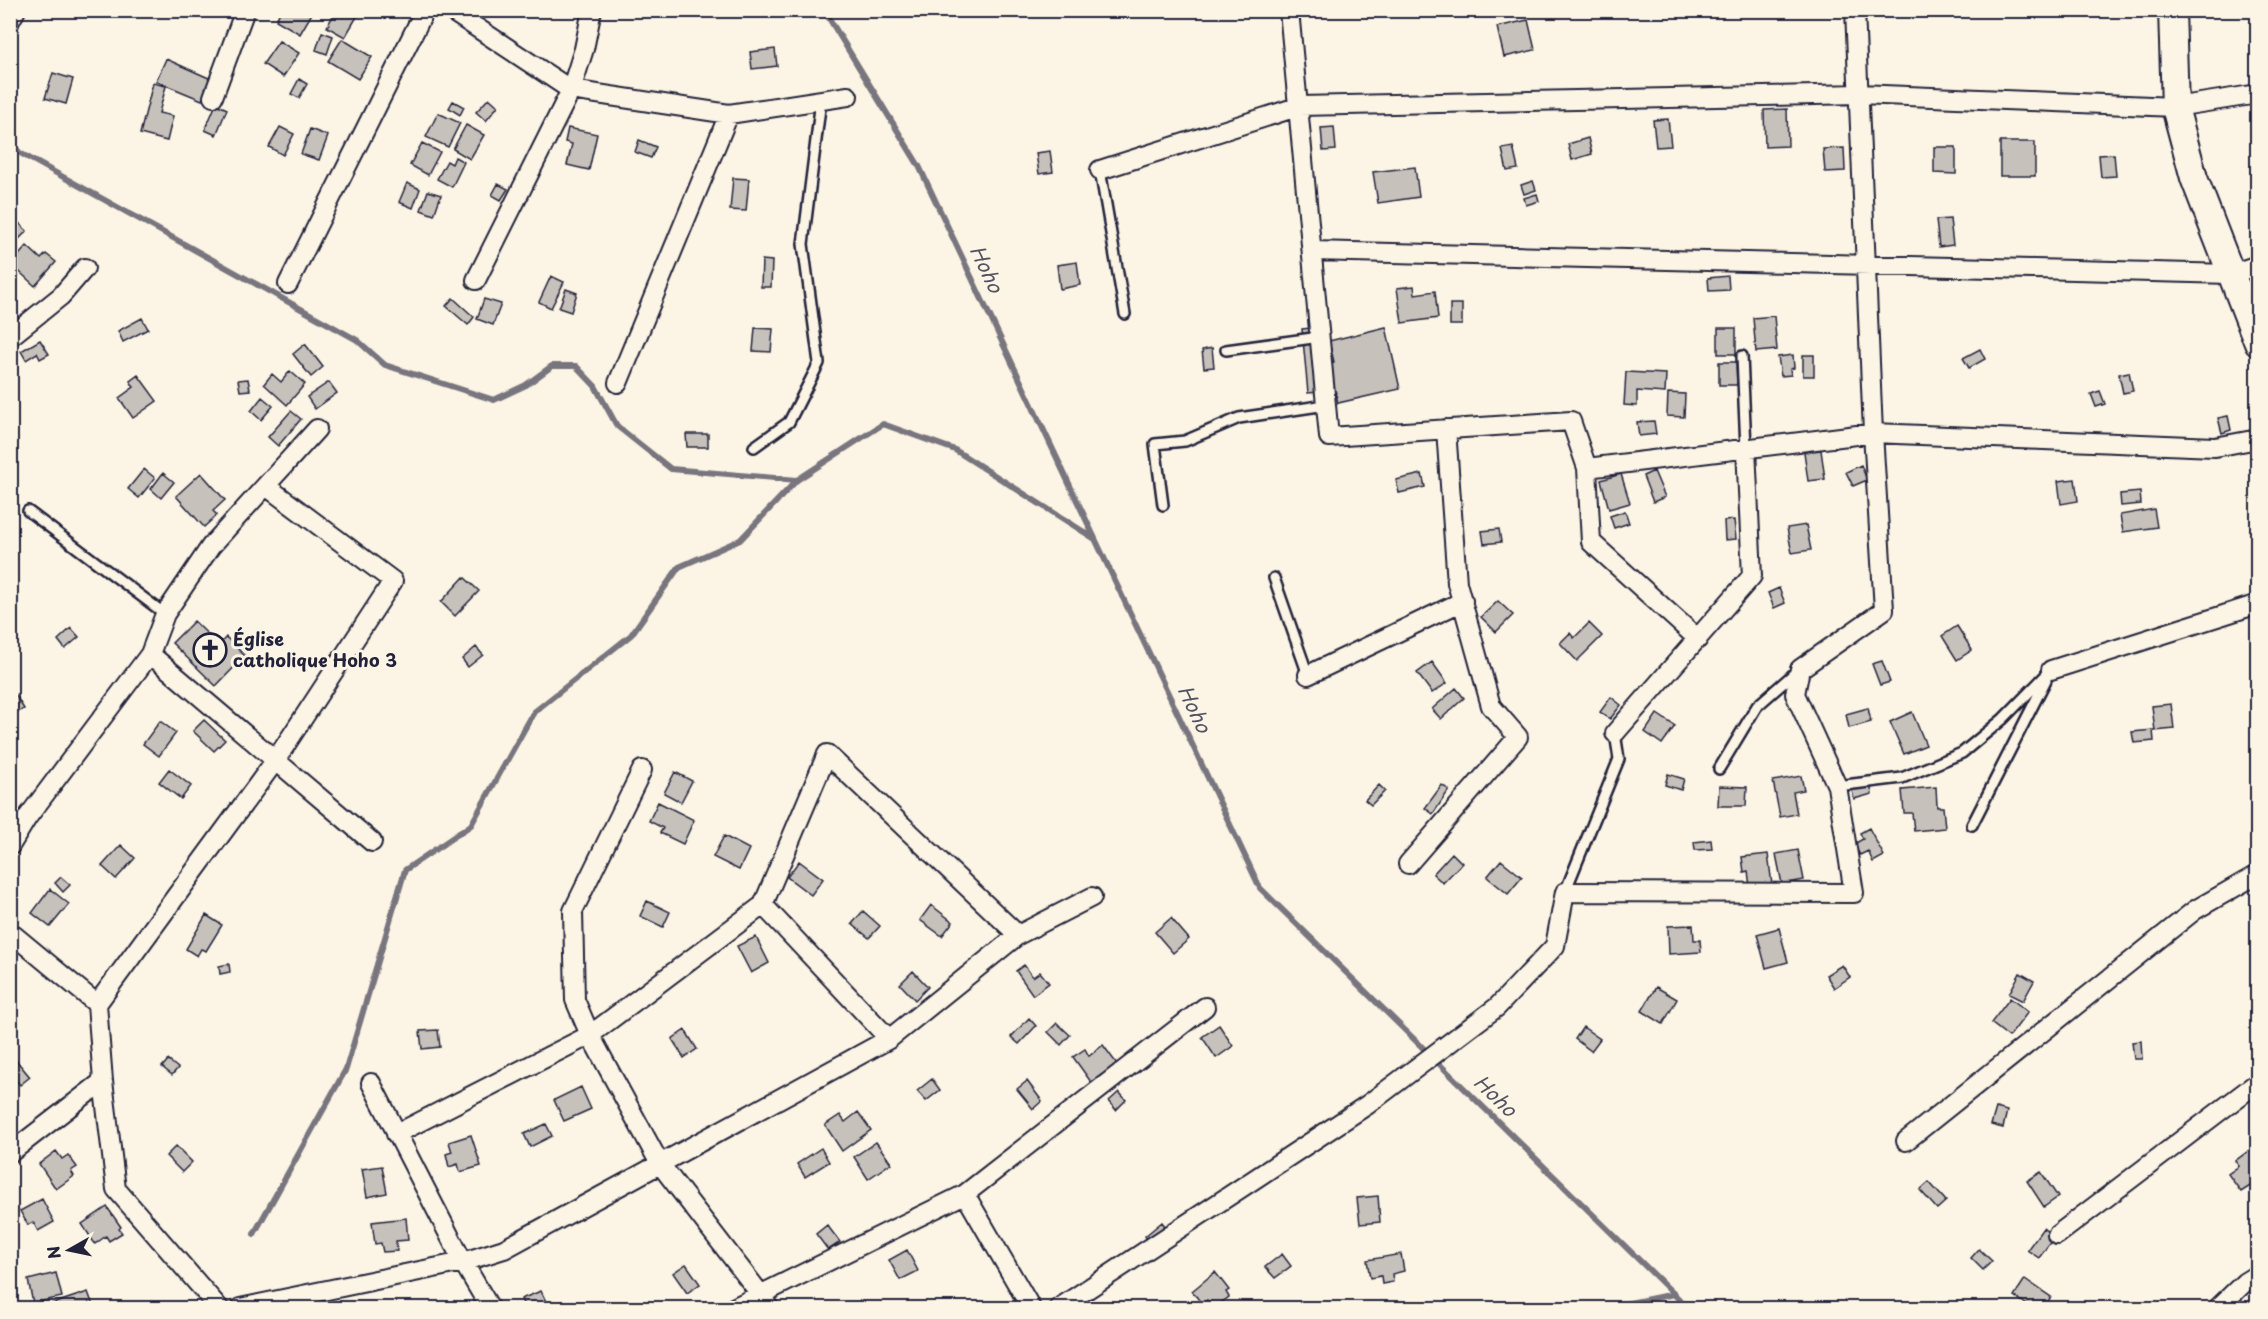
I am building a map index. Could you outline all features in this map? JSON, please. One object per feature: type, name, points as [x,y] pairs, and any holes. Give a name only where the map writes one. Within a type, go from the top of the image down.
[{"type":"street","points":[[10,21],[16,10]]},
{"type":"street","points":[[213,97],[245,10]]},
{"type":"street","points":[[288,284],[424,10]]},
{"type":"street","points":[[450,10],[571,90],[729,114],[848,96]]},
{"type":"street","points":[[476,280],[571,90],[584,49],[592,10]]},
{"type":"street","points":[[1289,10],[1300,106],[1329,437],[1571,421],[1587,468],[1591,542],[1698,639]]},
{"type":"street","points":[[1059,1308],[1367,1105],[1497,1007],[1555,946],[1565,892],[1854,893],[1837,786],[1795,694],[1800,669],[1884,610],[1873,433],[1855,10]]},
{"type":"street","points":[[2172,10],[2175,107],[2194,178],[2258,343]]},
{"type":"street","points":[[1100,170],[1300,106],[1859,94],[2175,107],[2258,94]]},
{"type":"street","points":[[618,383],[729,114]]},
{"type":"street","points":[[1312,251],[1866,263],[2231,274],[2258,266]]},
{"type":"street","points":[[10,337],[61,296],[85,268]]},
{"type":"street","points":[[10,846],[27,818],[150,654],[165,614],[211,546],[317,429]]},
{"type":"street","points":[[1408,864],[1518,737],[1491,706],[1457,583],[1446,429]]},
{"type":"street","points":[[1587,468],[1873,433],[2215,447],[2258,439]]},
{"type":"street","points":[[1615,733],[1752,576],[1746,448]]},
{"type":"street","points":[[219,1308],[116,1189],[103,1081],[97,1004],[275,761],[393,581],[266,486]]},
{"type":"street","points":[[1308,675],[1462,601]]},
{"type":"street","points":[[2051,670],[2258,604]]},
{"type":"street","points":[[150,654],[372,842]]},
{"type":"street","points":[[396,1134],[590,1035],[763,905],[827,754],[1018,935]]},
{"type":"street","points":[[642,770],[573,911],[575,1000],[590,1035],[660,1164],[765,1302]]},
{"type":"street","points":[[1906,1141],[2195,910],[2258,873]]},
{"type":"street","points":[[240,1308],[463,1262],[504,1249],[889,1039],[1018,935],[1092,897]]},
{"type":"street","points":[[763,905],[889,1039]]},
{"type":"street","points":[[10,932],[97,1004]]},
{"type":"street","points":[[733,1308],[765,1302],[965,1194],[1205,1007]]},
{"type":"street","points":[[10,1153],[103,1081]]},
{"type":"street","points":[[2057,1234],[2258,1082]]},
{"type":"street","points":[[371,1083],[463,1262],[490,1308]]},
{"type":"street","points":[[965,1194],[1031,1308]]},
{"type":"street","points":[[2218,1308],[2245,1282],[2258,1274]]},
{"type":"lane","points":[[754,447],[789,422],[819,363],[803,244],[821,100]]},
{"type":"lane","points":[[1100,170],[1125,314]]},
{"type":"lane","points":[[1226,350],[1320,337]]},
{"type":"lane","points":[[1742,356],[1746,448]]},
{"type":"lane","points":[[1163,505],[1155,444],[1185,441],[1239,418],[1326,405]]},
{"type":"lane","points":[[28,511],[165,614]]},
{"type":"lane","points":[[1274,578],[1308,675]]},
{"type":"lane","points":[[1719,769],[1757,706],[1800,669]]},
{"type":"lane","points":[[1837,786],[1902,778],[1962,753],[2003,719],[2051,670]]},
{"type":"lane","points":[[1972,825],[2051,670]]},
{"type":"lane","points":[[1565,892],[1619,759],[1615,733]]},
{"type":"building","points":[[281,10],[290,10],[295,13],[296,10],[314,10],[300,34],[276,20]]},
{"type":"building","points":[[336,10],[351,10],[358,15],[345,37],[327,27]]},
{"type":"building","points":[[1528,20],[1535,50],[1504,57],[1497,27]]},
{"type":"building","points":[[322,32],[333,36],[327,54],[316,50]]},
{"type":"building","points":[[342,39],[372,57],[358,79],[328,61]]},
{"type":"building","points":[[279,41],[299,53],[283,77],[263,64]]},
{"type":"building","points":[[775,49],[777,66],[752,69],[750,52]]},
{"type":"building","points":[[166,59],[211,79],[202,100],[156,81]]},
{"type":"building","points":[[53,73],[73,79],[66,104],[45,98]]},
{"type":"building","points":[[299,79],[307,84],[299,98],[291,94]]},
{"type":"building","points":[[153,83],[166,86],[159,113],[173,116],[167,141],[140,134]]},
{"type":"building","points":[[489,98],[498,106],[486,121],[476,112]]},
{"type":"building","points":[[453,101],[464,107],[460,115],[449,108]]},
{"type":"building","points":[[216,104],[227,109],[216,135],[205,130]]},
{"type":"building","points":[[1787,109],[1788,146],[1765,147],[1764,110]]},
{"type":"building","points":[[438,113],[460,123],[448,147],[426,137]]},
{"type":"building","points":[[1668,119],[1671,146],[1656,147],[1653,120]]},
{"type":"building","points":[[466,125],[484,135],[470,159],[453,149]]},
{"type":"building","points":[[280,127],[294,134],[283,155],[269,147]]},
{"type":"building","points":[[1334,127],[1336,150],[1323,151],[1321,128]]},
{"type":"building","points":[[568,128],[597,134],[589,170],[567,165],[572,144],[565,142]]},
{"type":"building","points":[[310,129],[328,136],[319,160],[301,154]]},
{"type":"building","points":[[1588,138],[1592,154],[1572,160],[1568,144]]},
{"type":"building","points":[[639,140],[656,147],[651,158],[635,152]]},
{"type":"building","points":[[2000,142],[2035,142],[2035,176],[2000,176]]},
{"type":"building","points":[[422,143],[440,152],[428,175],[410,165]]},
{"type":"building","points":[[1513,147],[1518,169],[1507,171],[1502,149]]},
{"type":"building","points":[[1934,147],[1956,147],[1956,174],[1934,173]]},
{"type":"building","points":[[1844,148],[1845,171],[1825,172],[1823,149]]},
{"type":"building","points":[[1050,151],[1053,172],[1039,174],[1036,153]]},
{"type":"building","points":[[2114,154],[2116,176],[2101,177],[2099,155]]},
{"type":"building","points":[[455,157],[464,162],[452,187],[437,179],[447,161],[452,164]]},
{"type":"building","points":[[1415,167],[1419,197],[1378,203],[1373,172]]},
{"type":"building","points":[[733,178],[749,179],[746,211],[730,210]]},
{"type":"building","points":[[1533,181],[1536,190],[1524,194],[1521,185]]},
{"type":"building","points":[[407,183],[420,189],[413,208],[399,202]]},
{"type":"building","points":[[498,184],[508,189],[501,200],[492,195]]},
{"type":"building","points":[[428,191],[441,195],[434,215],[421,210]]},
{"type":"building","points":[[1537,194],[1539,201],[1526,205],[1524,198]]},
{"type":"building","points":[[14,218],[27,231],[10,248],[10,222]]},
{"type":"building","points":[[1950,219],[1953,245],[1939,247],[1936,220]]},
{"type":"building","points":[[27,246],[41,259],[46,254],[56,262],[35,286],[11,264]]},
{"type":"building","points":[[762,260],[772,261],[771,287],[761,287]]},
{"type":"building","points":[[1077,262],[1080,285],[1060,289],[1057,265]]},
{"type":"building","points":[[551,276],[564,282],[551,308],[539,302]]},
{"type":"building","points":[[1728,276],[1729,290],[1709,291],[1708,278]]},
{"type":"building","points":[[1414,286],[1415,294],[1435,291],[1438,318],[1402,323],[1397,288]]},
{"type":"building","points":[[566,289],[577,293],[571,312],[559,308]]},
{"type":"building","points":[[453,298],[474,317],[468,325],[446,306]]},
{"type":"building","points":[[484,299],[501,304],[493,325],[477,319]]},
{"type":"building","points":[[1450,304],[1462,304],[1462,325],[1450,325]]},
{"type":"building","points":[[1774,316],[1777,350],[1756,352],[1753,318]]},
{"type":"building","points":[[142,318],[148,329],[123,342],[118,331]]},
{"type":"building","points":[[1323,327],[1329,391],[1308,393],[1302,329]]},
{"type":"building","points":[[1386,327],[1400,389],[1338,403],[1329,363],[1334,362],[1329,341]]},
{"type":"building","points":[[755,328],[773,329],[771,352],[753,351]]},
{"type":"building","points":[[1718,328],[1736,328],[1736,354],[1718,354]]},
{"type":"building","points":[[40,340],[49,354],[40,359],[37,353],[26,360],[21,351]]},
{"type":"building","points":[[305,344],[323,367],[311,377],[293,354]]},
{"type":"building","points":[[1212,348],[1214,367],[1204,368],[1202,350]]},
{"type":"building","points":[[1980,349],[1985,359],[1969,368],[1963,358]]},
{"type":"building","points":[[1793,355],[1794,368],[1790,369],[1791,375],[1781,376],[1778,357]]},
{"type":"building","points":[[1803,355],[1814,355],[1814,376],[1803,376]]},
{"type":"building","points":[[1719,362],[1736,362],[1737,385],[1719,385]]},
{"type":"building","points":[[290,371],[305,384],[287,405],[264,384],[272,374],[281,382]]},
{"type":"building","points":[[1626,372],[1666,374],[1665,393],[1637,391],[1637,406],[1624,405]]},
{"type":"building","points":[[2129,372],[2133,391],[2123,393],[2119,374]]},
{"type":"building","points":[[138,375],[157,401],[133,418],[119,398],[134,387],[130,381]]},
{"type":"building","points":[[248,379],[250,390],[240,391],[238,380]]},
{"type":"building","points":[[329,382],[337,393],[315,409],[307,397]]},
{"type":"building","points":[[2100,391],[2105,404],[2096,407],[2091,394]]},
{"type":"building","points":[[1668,393],[1685,394],[1684,417],[1667,416]]},
{"type":"building","points":[[262,397],[273,406],[261,420],[251,411]]},
{"type":"building","points":[[291,411],[301,419],[278,446],[268,437]]},
{"type":"building","points":[[2228,416],[2231,430],[2222,433],[2218,418]]},
{"type":"building","points":[[1654,421],[1656,434],[1639,436],[1637,422]]},
{"type":"building","points":[[686,434],[708,434],[708,447],[687,447]]},
{"type":"building","points":[[1821,450],[1825,479],[1808,481],[1804,452]]},
{"type":"building","points":[[1861,465],[1867,480],[1853,486],[1846,472]]},
{"type":"building","points":[[144,469],[155,478],[139,498],[128,489]]},
{"type":"building","points":[[1654,471],[1665,497],[1653,502],[1643,476]]},
{"type":"building","points":[[163,473],[174,482],[161,498],[151,489]]},
{"type":"building","points":[[201,473],[225,500],[213,511],[217,515],[204,527],[176,496]]},
{"type":"building","points":[[1422,474],[1425,487],[1399,493],[1396,480]]},
{"type":"building","points":[[1621,474],[1630,503],[1609,509],[1601,480]]},
{"type":"building","points":[[2075,479],[2078,501],[2061,504],[2058,481]]},
{"type":"building","points":[[2140,492],[2141,504],[2121,506],[2120,494]]},
{"type":"building","points":[[2154,509],[2157,527],[2123,532],[2120,515]]},
{"type":"building","points":[[1625,511],[1629,523],[1614,528],[1610,516]]},
{"type":"building","points":[[1734,520],[1736,539],[1725,540],[1724,521]]},
{"type":"building","points":[[1806,525],[1811,550],[1792,553],[1787,528]]},
{"type":"building","points":[[1499,529],[1501,542],[1484,544],[1482,531]]},
{"type":"building","points":[[464,577],[479,591],[455,616],[441,602]]},
{"type":"building","points":[[1779,588],[1785,603],[1774,608],[1768,593]]},
{"type":"building","points":[[1498,601],[1513,615],[1496,632],[1481,617]]},
{"type":"building","name":"Église catholique Hoho 3","points":[[194,621],[219,645],[226,637],[245,656],[216,686],[172,643]]},
{"type":"building","points":[[1589,623],[1602,636],[1577,661],[1560,643],[1570,633],[1574,638]]},
{"type":"building","points":[[1957,626],[1972,650],[1957,660],[1942,636]]},
{"type":"building","points":[[71,628],[79,637],[65,649],[58,640]]},
{"type":"building","points":[[476,647],[483,655],[468,667],[462,659]]},
{"type":"building","points":[[1882,661],[1890,682],[1880,685],[1872,664]]},
{"type":"building","points":[[1432,662],[1447,683],[1432,693],[1417,673]]},
{"type":"building","points":[[1456,688],[1464,698],[1441,719],[1432,709]]},
{"type":"building","points":[[15,694],[24,709],[10,716],[10,695]]},
{"type":"building","points":[[1611,697],[1621,705],[1610,719],[1600,712]]},
{"type":"building","points":[[2171,704],[2174,729],[2155,731],[2152,706]]},
{"type":"building","points":[[1868,708],[1871,722],[1849,728],[1846,714]]},
{"type":"building","points":[[1912,712],[1926,745],[1904,754],[1890,722]]},
{"type":"building","points":[[1657,714],[1675,726],[1662,744],[1645,732]]},
{"type":"building","points":[[204,720],[225,740],[214,751],[193,731]]},
{"type":"building","points":[[160,721],[176,733],[159,756],[143,744]]},
{"type":"building","points":[[2153,730],[2154,741],[2134,743],[2132,732]]},
{"type":"building","points":[[169,769],[191,786],[181,799],[159,782]]},
{"type":"building","points":[[675,772],[692,781],[681,802],[664,793]]},
{"type":"building","points":[[1668,774],[1684,779],[1681,790],[1665,785]]},
{"type":"building","points":[[1801,776],[1804,790],[1793,792],[1797,814],[1780,817],[1773,781]]},
{"type":"building","points":[[1870,783],[1872,794],[1854,799],[1851,787]]},
{"type":"building","points":[[1379,785],[1385,791],[1371,805],[1365,800]]},
{"type":"building","points":[[1442,785],[1449,790],[1433,814],[1425,808]]},
{"type":"building","points":[[1719,786],[1747,787],[1746,806],[1718,806]]},
{"type":"building","points":[[1936,787],[1937,807],[1943,807],[1945,828],[1914,831],[1912,813],[1904,813],[1902,790]]},
{"type":"building","points":[[658,802],[694,820],[683,844],[660,833],[663,828],[649,821]]},
{"type":"building","points":[[1869,828],[1884,856],[1873,862],[1868,851],[1860,855],[1854,844],[1863,839],[1860,833]]},
{"type":"building","points":[[724,836],[749,849],[739,870],[713,857]]},
{"type":"building","points":[[1711,840],[1712,849],[1695,850],[1694,842]]},
{"type":"building","points":[[121,845],[135,858],[116,879],[102,866]]},
{"type":"building","points":[[1798,850],[1804,880],[1782,884],[1776,854]]},
{"type":"building","points":[[1452,853],[1462,863],[1443,883],[1433,874]]},
{"type":"building","points":[[1768,854],[1772,885],[1750,887],[1748,871],[1744,872],[1742,857]]},
{"type":"building","points":[[1501,860],[1522,877],[1508,894],[1487,877]]},
{"type":"building","points":[[799,861],[823,879],[811,895],[787,877]]},
{"type":"building","points":[[61,877],[70,885],[63,892],[55,883]]},
{"type":"building","points":[[50,889],[69,904],[50,927],[32,913]]},
{"type":"building","points":[[647,901],[670,912],[663,927],[640,916]]},
{"type":"building","points":[[931,905],[953,922],[942,936],[920,920]]},
{"type":"building","points":[[863,911],[880,926],[869,938],[852,924]]},
{"type":"building","points":[[206,915],[222,925],[206,951],[201,949],[197,956],[186,949]]},
{"type":"building","points":[[1171,918],[1189,939],[1173,953],[1155,932]]},
{"type":"building","points":[[1693,925],[1694,940],[1700,940],[1701,952],[1669,954],[1668,926]]},
{"type":"building","points":[[1779,928],[1788,962],[1766,968],[1757,934]]},
{"type":"building","points":[[756,937],[769,963],[751,973],[737,946]]},
{"type":"building","points":[[229,964],[230,972],[220,974],[219,966]]},
{"type":"building","points":[[1024,965],[1033,977],[1040,972],[1049,983],[1033,995],[1016,971]]},
{"type":"building","points":[[1842,965],[1850,977],[1834,988],[1826,975]]},
{"type":"building","points":[[913,971],[928,987],[915,1000],[900,984]]},
{"type":"building","points":[[2020,973],[2034,981],[2023,1001],[2009,994]]},
{"type":"building","points":[[1656,987],[1677,999],[1663,1024],[1642,1011]]},
{"type":"building","points":[[2010,998],[2028,1012],[2009,1037],[1991,1023]]},
{"type":"building","points":[[1029,1018],[1036,1026],[1019,1044],[1011,1037]]},
{"type":"building","points":[[1057,1023],[1070,1035],[1061,1045],[1048,1032]]},
{"type":"building","points":[[1219,1025],[1233,1046],[1216,1058],[1202,1037]]},
{"type":"building","points":[[1583,1027],[1600,1039],[1591,1051],[1575,1039]]},
{"type":"building","points":[[438,1030],[440,1047],[422,1049],[420,1031]]},
{"type":"building","points":[[685,1030],[697,1049],[684,1058],[672,1039]]},
{"type":"building","points":[[2141,1041],[2142,1059],[2134,1059],[2132,1042]]},
{"type":"building","points":[[1103,1045],[1117,1064],[1091,1082],[1073,1057],[1085,1049],[1089,1056]]},
{"type":"building","points":[[16,1060],[30,1077],[20,1085],[10,1073],[10,1065]]},
{"type":"building","points":[[168,1060],[178,1068],[172,1075],[162,1067]]},
{"type":"building","points":[[932,1079],[940,1090],[926,1101],[917,1091]]},
{"type":"building","points":[[1027,1081],[1042,1101],[1033,1109],[1017,1089]]},
{"type":"building","points":[[581,1087],[591,1109],[564,1121],[554,1100]]},
{"type":"building","points":[[1119,1092],[1126,1100],[1116,1110],[1109,1101]]},
{"type":"building","points":[[1996,1108],[2007,1111],[2003,1128],[1991,1125]]},
{"type":"building","points":[[858,1112],[871,1130],[842,1151],[825,1125],[840,1115],[845,1122]]},
{"type":"building","points":[[546,1124],[552,1136],[530,1147],[524,1134]]},
{"type":"building","points":[[471,1135],[481,1166],[460,1172],[458,1164],[449,1167],[446,1154],[452,1152],[449,1142]]},
{"type":"building","points":[[876,1142],[891,1163],[868,1179],[854,1157]]},
{"type":"building","points":[[176,1146],[192,1162],[182,1172],[166,1156]]},
{"type":"building","points":[[821,1148],[829,1162],[805,1177],[797,1164]]},
{"type":"building","points":[[2251,1149],[2258,1158],[2258,1181],[2241,1192],[2228,1174],[2239,1166],[2235,1161]]},
{"type":"building","points":[[56,1151],[62,1159],[68,1155],[77,1167],[71,1171],[74,1176],[56,1189],[39,1164]]},
{"type":"building","points":[[382,1166],[387,1193],[367,1197],[362,1169]]},
{"type":"building","points":[[2041,1172],[2058,1197],[2044,1207],[2027,1181]]},
{"type":"building","points":[[1929,1182],[1946,1201],[1937,1209],[1920,1190]]},
{"type":"building","points":[[1378,1196],[1380,1222],[1360,1224],[1357,1198]]},
{"type":"building","points":[[42,1199],[54,1222],[38,1231],[33,1222],[28,1225],[20,1211]]},
{"type":"building","points":[[107,1207],[121,1227],[119,1229],[122,1233],[109,1241],[106,1236],[95,1244],[82,1224]]},
{"type":"building","points":[[406,1218],[408,1240],[396,1241],[397,1251],[383,1252],[381,1243],[375,1244],[372,1222]]},
{"type":"building","points":[[1162,1222],[1173,1237],[1156,1250],[1145,1236]]},
{"type":"building","points":[[827,1225],[840,1242],[828,1250],[816,1234]]},
{"type":"building","points":[[2043,1228],[2054,1237],[2039,1258],[2027,1250]]},
{"type":"building","points":[[1979,1249],[1992,1261],[1983,1270],[1971,1258]]},
{"type":"building","points":[[907,1250],[918,1271],[900,1280],[889,1260]]},
{"type":"building","points":[[1282,1254],[1291,1266],[1275,1278],[1265,1267]]},
{"type":"building","points":[[1401,1254],[1404,1271],[1392,1274],[1393,1282],[1382,1284],[1381,1276],[1370,1278],[1367,1260]]},
{"type":"building","points":[[686,1264],[700,1284],[687,1293],[673,1273]]},
{"type":"building","points":[[1215,1272],[1229,1290],[1226,1292],[1229,1297],[1214,1308],[1207,1300],[1202,1304],[1192,1291]]},
{"type":"building","points":[[56,1273],[62,1297],[33,1303],[28,1280]]},
{"type":"building","points":[[2025,1279],[2051,1297],[2043,1308],[2032,1308],[2014,1296]]},
{"type":"building","points":[[541,1291],[549,1308],[525,1308],[521,1299]]},
{"type":"building","points":[[88,1292],[94,1308],[54,1308],[52,1304]]},
{"type":"waterway","name":"Hoho","points":[[824,10],[919,166],[1260,888],[1688,1308]]},
{"type":"waterway","points":[[10,142],[20,153],[357,340],[385,365],[494,400],[526,385],[552,366],[576,366],[595,386],[617,426],[671,469],[797,480]]},
{"type":"waterway","points":[[254,1234],[346,1069],[405,870],[471,825],[534,712],[631,635],[679,567],[740,540],[797,480],[883,424],[955,450],[1095,539]]},
{"type":"waterway","points":[[1605,1308],[1674,1294]]},
{"type":"place","name":"Église catholique Hoho 3","points":[[210,650]]}]
